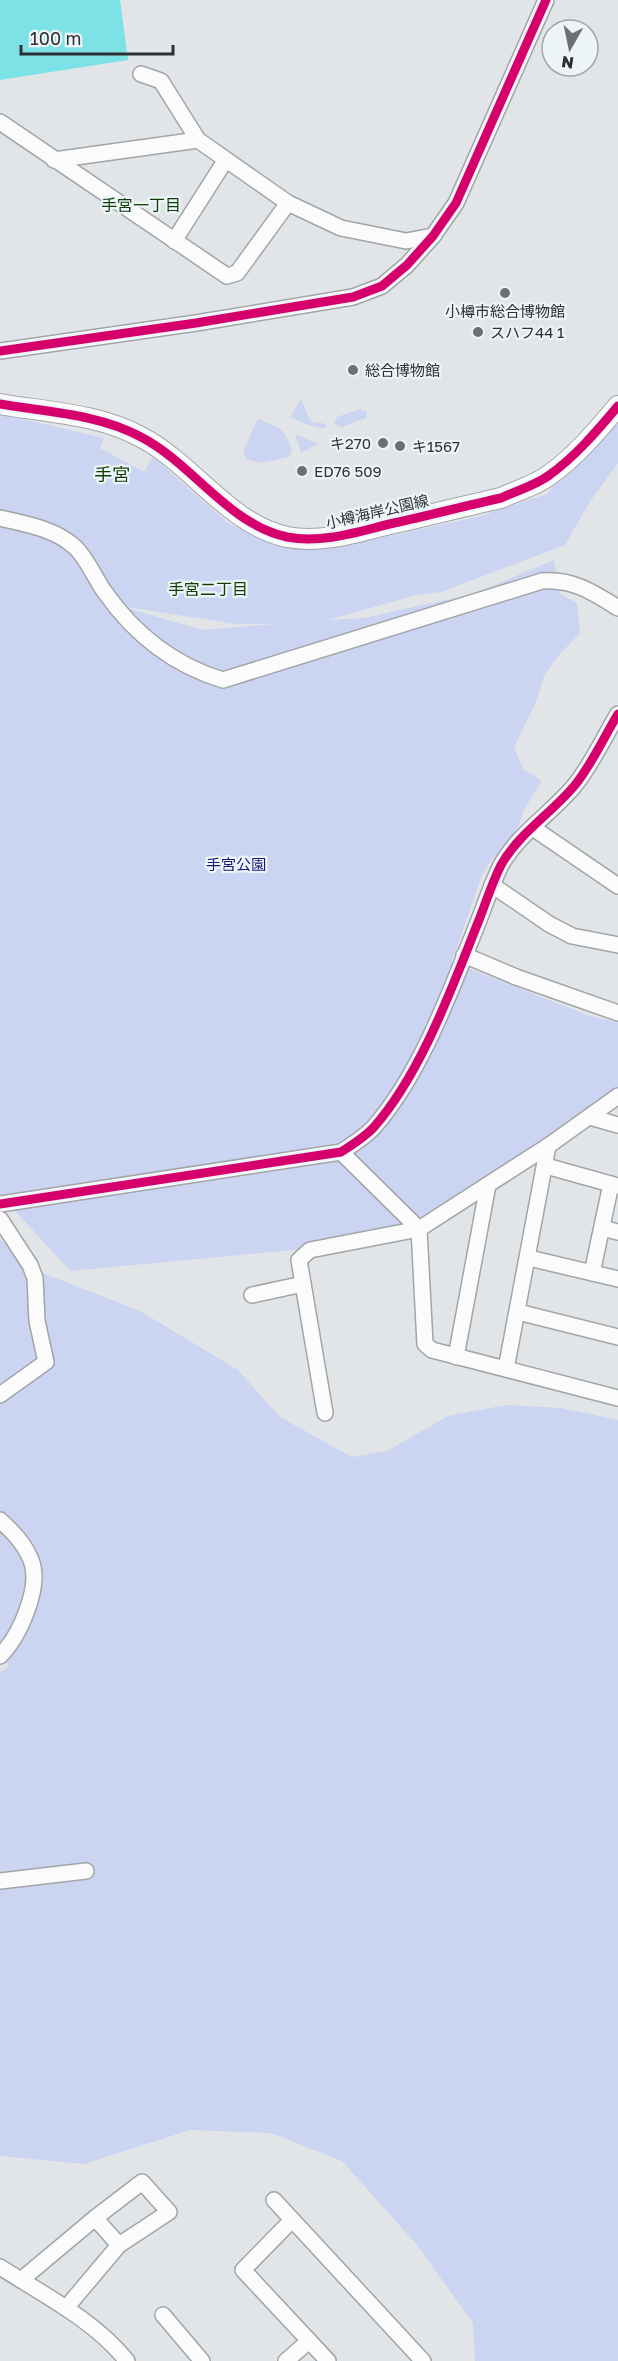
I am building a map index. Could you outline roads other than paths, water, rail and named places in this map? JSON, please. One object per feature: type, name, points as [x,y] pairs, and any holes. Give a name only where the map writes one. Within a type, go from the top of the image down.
[{"type":"main road","name":"小樽海岸公園線","points":[[0,404],[96,420],[119,427],[142,437],[159,448],[242,516],[258,525],[287,537],[322,539],[501,498],[526,487],[548,476],[618,406]]},
{"type":"street","points":[[0,351],[196,323],[353,297],[382,286],[407,265],[433,236],[456,202],[546,0]]},
{"type":"street","points":[[141,74],[161,81],[198,140],[288,203],[341,228],[406,241],[433,236]]},
{"type":"street","points":[[0,122],[227,276],[237,273],[288,203]]},
{"type":"street","points":[[54,160],[198,140]]},
{"type":"street","points":[[174,241],[225,161]]},
{"type":"street","points":[[0,518],[58,535],[78,549],[108,597],[127,620],[152,644],[202,674],[223,680],[542,581],[559,580],[583,586],[618,608]]},
{"type":"street","points":[[0,1204],[341,1152],[372,1129],[391,1105],[442,1011],[492,885],[517,841],[576,784],[618,714]]},
{"type":"street","points":[[533,828],[618,886]]},
{"type":"street","points":[[492,885],[549,924],[572,936],[618,945]]},
{"type":"street","points":[[464,955],[516,977],[618,1013]]},
{"type":"street","points":[[325,1413],[299,1260],[310,1250],[418,1229],[548,1146],[618,1096]]},
{"type":"street","points":[[590,1117],[618,1125]]},
{"type":"street","points":[[506,1369],[529,1258],[548,1146]]},
{"type":"street","points":[[341,1152],[418,1229],[425,1344],[432,1350],[618,1398]]},
{"type":"street","points":[[546,1166],[614,1185],[592,1273]]},
{"type":"street","points":[[456,1356],[488,1185]]},
{"type":"street","points":[[0,1219],[30,1264],[34,1278],[37,1321],[46,1362],[0,1395]]},
{"type":"street","points":[[602,1228],[618,1232]]},
{"type":"street","points":[[529,1258],[618,1279]]},
{"type":"street","points":[[252,1295],[303,1284]]},
{"type":"street","points":[[518,1312],[618,1337]]},
{"type":"street","points":[[0,1520],[22,1541],[33,1563],[32,1595],[26,1615],[16,1636],[0,1656]]},
{"type":"street","points":[[0,1881],[86,1871]]},
{"type":"street","points":[[21,2280],[94,2218],[142,2182],[169,2212],[119,2245],[66,2308]]},
{"type":"street","points":[[274,2200],[423,2361]]},
{"type":"street","points":[[94,2218],[119,2245]]},
{"type":"street","points":[[292,2220],[243,2270],[328,2361]]},
{"type":"street","points":[[0,2267],[66,2308],[115,2347],[127,2361]]},
{"type":"street","points":[[163,2315],[202,2361]]},
{"type":"street","points":[[286,2361],[309,2341]]},
{"type":"water","points":[[0,0],[120,0],[128,60],[0,80]]},
{"type":"place","name":"小樽市総合博物館","points":[[505,293]]},
{"type":"place","name":"スハフ44 1","points":[[478,332]]},
{"type":"place","name":"総合博物館","points":[[353,370]]},
{"type":"place","name":"キ270","points":[[383,443]]},
{"type":"place","name":"キ1567","points":[[400,446]]},
{"type":"place","name":"ED76 509","points":[[302,471]]},
{"type":"district","name":"手宮一丁目","points":[[141,205]]},
{"type":"district","name":"手宮","points":[[112,474]]},
{"type":"district","name":"手宮二丁目","points":[[208,589]]},
{"type":"park label","name":"手宮公園","points":[[236,864]]}]
